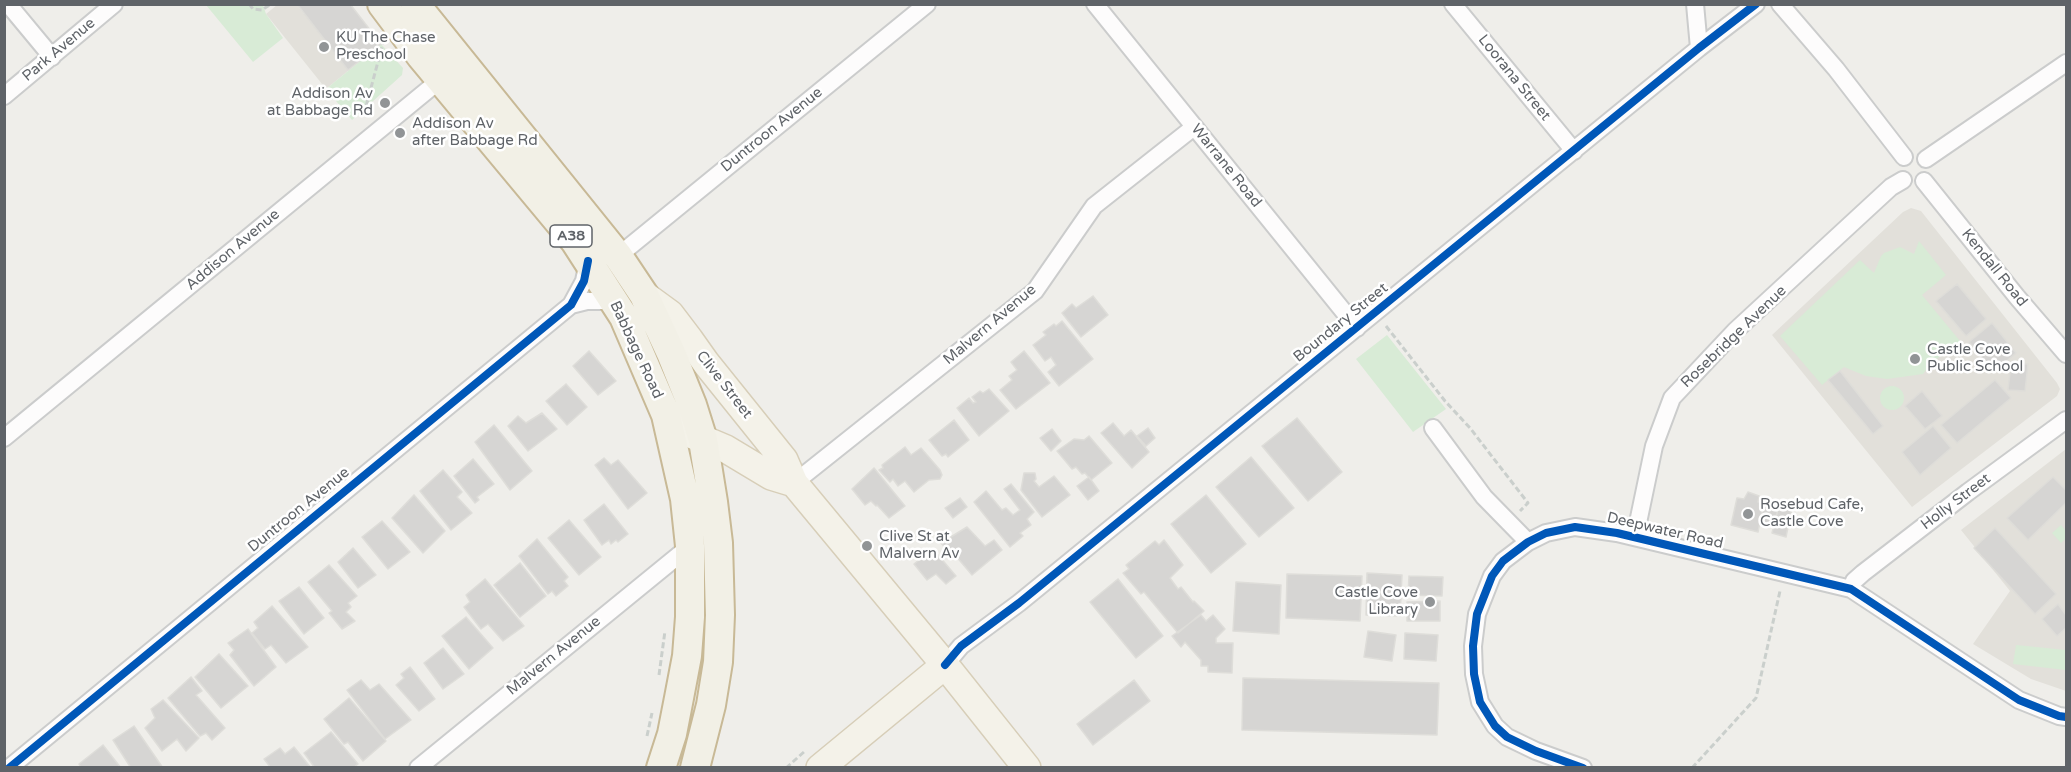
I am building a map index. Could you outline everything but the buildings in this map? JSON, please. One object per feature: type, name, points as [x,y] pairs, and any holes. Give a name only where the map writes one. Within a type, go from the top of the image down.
[{"type":"highway","name":"Babbage Road","points":[[382,4],[452,70],[618,256],[644,295],[675,362],[703,440],[716,524],[720,615],[718,662],[711,705],[695,768]]},
{"type":"highway","name":"Babbage Road","points":[[415,4],[452,70],[546,205],[575,241],[614,301],[640,350],[666,414],[685,499],[690,546],[690,616],[687,656],[672,734],[653,756]]},
{"type":"main road","name":"Clive Street","points":[[644,295],[670,314],[784,460],[794,483],[1027,768]]},
{"type":"main road","points":[[666,414],[684,429],[703,440],[726,449],[771,476],[794,483]]},
{"type":"main road","name":"Boundary Street","points":[[820,768],[945,665]]},
{"type":"street","points":[[8,4],[52,57]]},
{"type":"street","name":"Park Avenue","points":[[4,96],[114,4]]},
{"type":"street","name":"Duntroon Avenue","points":[[618,256],[927,4]]},
{"type":"street","name":"Warrane Road","points":[[1095,4],[1356,328]]},
{"type":"street","name":"Loorana Street","points":[[1453,4],[1574,151]]},
{"type":"street","points":[[1695,4],[1699,48]]},
{"type":"street","name":"Boundary Street","points":[[945,665],[961,646],[1019,603],[1699,48],[1756,4]]},
{"type":"street","points":[[1780,4],[1836,69],[1904,157]]},
{"type":"street","points":[[1926,159],[2067,63]]},
{"type":"street","name":"Addison Avenue","points":[[4,438],[452,70]]},
{"type":"street","name":"Malvern Avenue","points":[[794,483],[1035,291],[1094,206],[1194,127]]},
{"type":"street","points":[[1913,153],[1926,159],[1930,168],[1924,181],[1911,184],[1903,180],[1899,166],[1904,157],[1913,153]]},
{"type":"street","name":"Rosebridge Avenue","points":[[1635,537],[1654,446],[1672,398],[1735,331],[1891,187],[1903,180]]},
{"type":"street","name":"Kendall Road","points":[[1924,181],[2017,297],[2067,354]]},
{"type":"street","name":"Duntroon Avenue","points":[[9,768],[571,305],[584,281],[588,261]]},
{"type":"street","points":[[571,305],[587,301],[614,301]]},
{"type":"street","name":"Holly Street","points":[[1851,589],[1854,581],[1863,573],[1968,492],[2067,420]]},
{"type":"street","points":[[1433,428],[1484,497],[1528,542]]},
{"type":"street","name":"Deepwater Road","points":[[1583,768],[1536,751],[1507,737],[1487,715],[1476,688],[1473,646],[1477,614],[1483,594],[1503,561],[1528,542],[1546,533],[1575,527],[1635,537],[1851,589],[2019,700],[2067,717]]},
{"type":"street","name":"Malvern Avenue","points":[[418,768],[690,546]]},
{"type":"path","points":[[249,4],[253,9],[262,10],[271,4]]},
{"type":"path","points":[[364,114],[386,39]]},
{"type":"path","points":[[1386,326],[1528,503]]},
{"type":"path","points":[[1692,768],[1756,698],[1780,591]]},
{"type":"path","points":[[658,681],[666,626]]},
{"type":"path","points":[[652,712],[653,756]]},
{"type":"shaded area","name":"KU The Chase Preschool","points":[[277,5],[297,5],[304,14],[317,5],[323,5],[365,57],[326,89],[266,14]]},
{"type":"shaded area","name":"Castle Cove Public School","points":[[1911,208],[1921,211],[2060,389],[2057,396],[1912,507],[1772,335],[1903,212]]},
{"type":"shaded area","points":[[2066,449],[2066,691],[2031,679],[1973,644],[2010,591],[1961,530]]},
{"type":"green space","points":[[206,5],[263,5],[266,14],[283,38],[253,62]]},
{"type":"green space","points":[[381,44],[403,68],[402,75],[352,120],[326,89]]},
{"type":"green space","points":[[1919,241],[1946,275],[1922,295],[1960,341],[1930,364],[1923,374],[1887,379],[1866,376],[1844,367],[1822,385],[1780,336],[1860,260],[1874,273],[1884,253],[1900,247],[1914,254]]},
{"type":"green space","points":[[1387,335],[1446,409],[1413,432],[1356,359]]},
{"type":"green space","points":[[1892,386],[1897,387],[1903,393],[1903,403],[1897,409],[1892,410],[1887,409],[1881,403],[1880,398],[1881,393],[1887,387]]},
{"type":"green space","points":[[2061,525],[2066,531],[2066,538],[2061,543],[2052,533]]},
{"type":"green space","points":[[2016,645],[2066,650],[2066,670],[2013,664]]},
{"type":"cycle path","points":[[945,665],[961,646],[1019,603],[1699,48],[1756,4]]},
{"type":"cycle path","points":[[9,768],[571,305],[584,281],[588,261]]},
{"type":"cycle path","points":[[1583,768],[1536,751],[1507,737],[1495,726],[1480,702],[1474,674],[1473,646],[1477,614],[1492,576],[1503,561],[1528,542],[1546,533],[1575,527],[1617,533],[1851,589],[2019,700],[2066,717]]},
{"type":"place","name":"KU The Chase Preschool","points":[[324,47]]},
{"type":"place","name":"Addison Av at Babbage Rd","points":[[385,103]]},
{"type":"place","name":"Addison Av after Babbage Rd","points":[[400,133]]},
{"type":"place","name":"Castle Cove Public School","points":[[1915,359]]},
{"type":"place","name":"Rosebud Cafe, Castle Cove","points":[[1748,514]]},
{"type":"place","name":"Clive St at Malvern Av","points":[[867,546]]},
{"type":"place","name":"Castle Cove Library","points":[[1430,602]]}]
